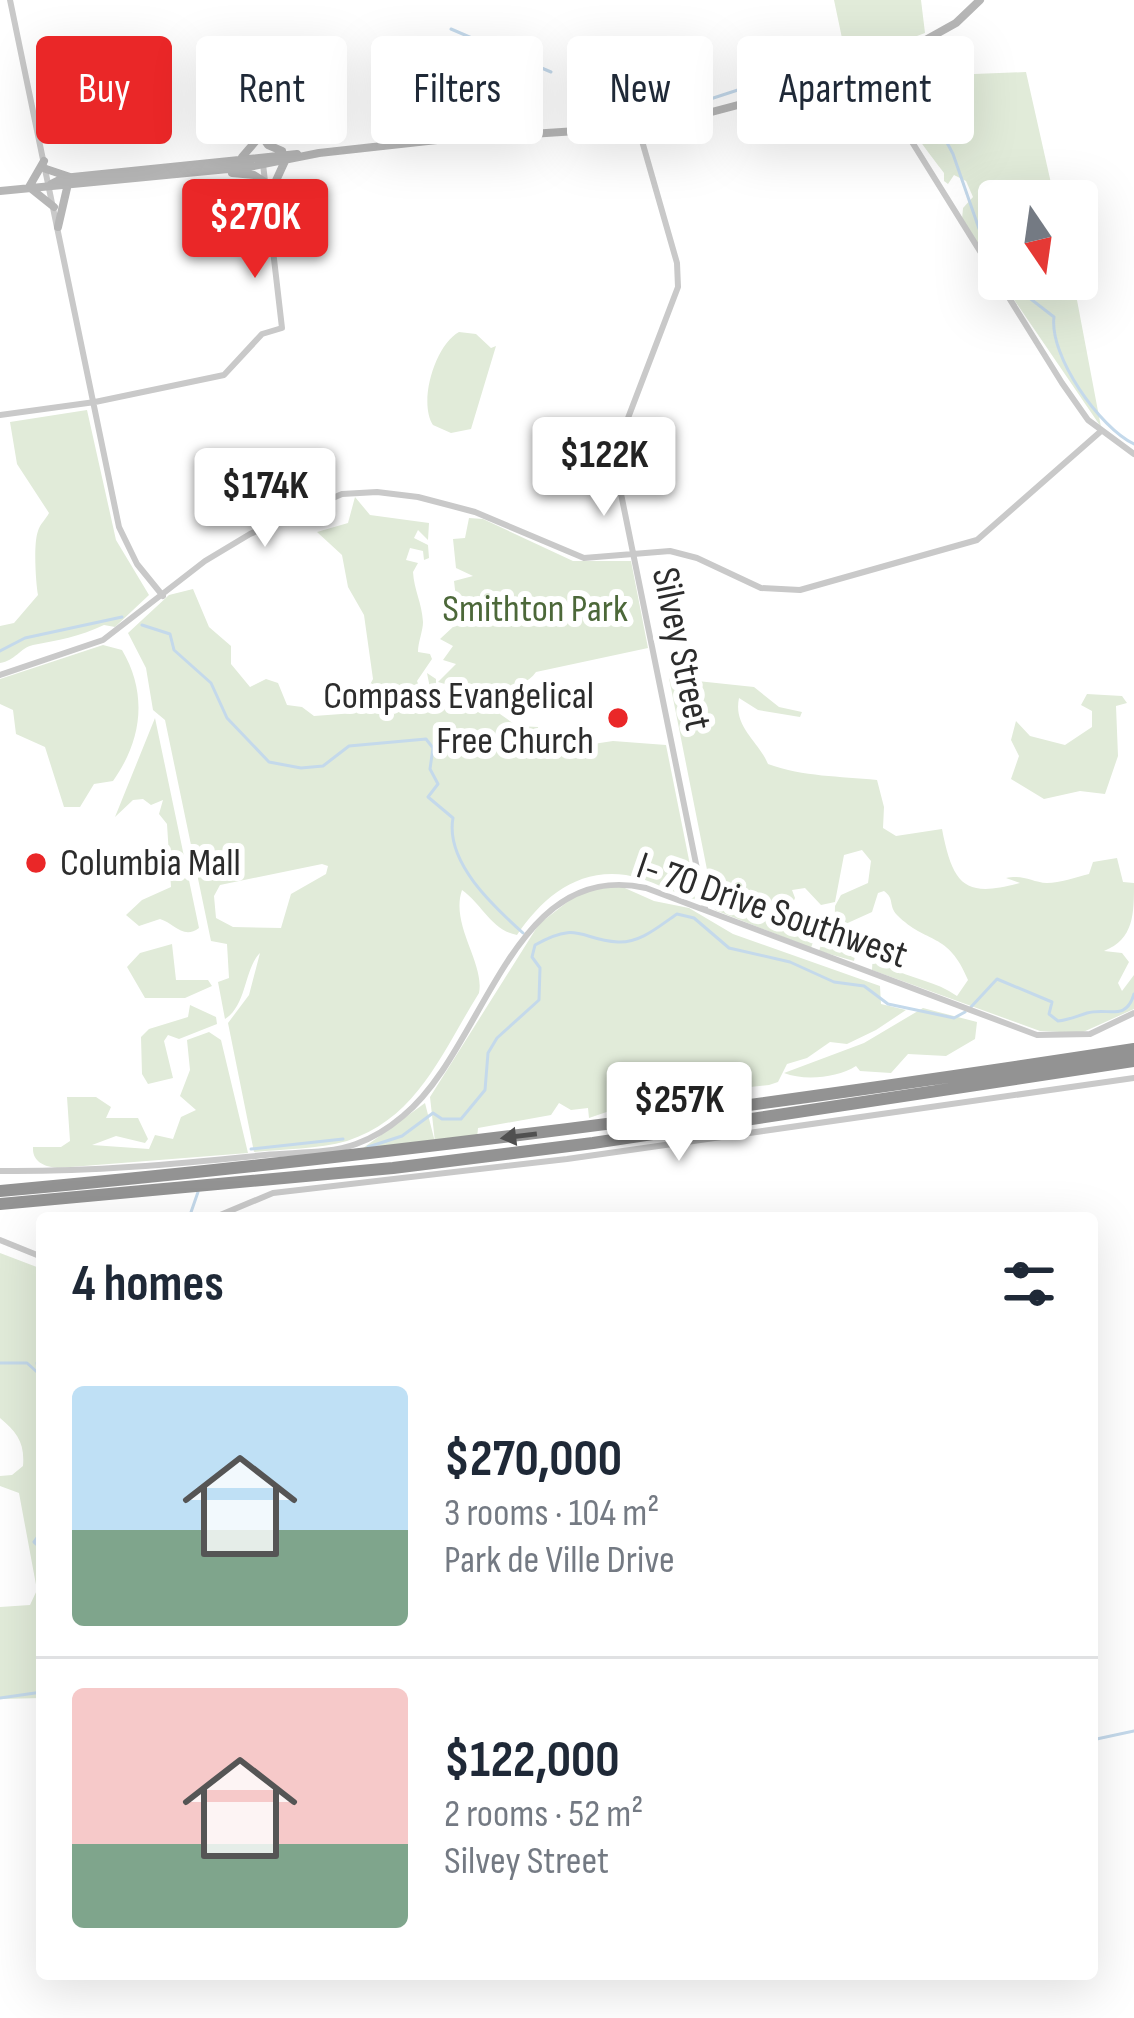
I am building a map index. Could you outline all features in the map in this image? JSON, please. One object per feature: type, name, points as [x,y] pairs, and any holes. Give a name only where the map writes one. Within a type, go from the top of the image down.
[{"type":"highway","points":[[0,1188],[327,1161],[841,1094],[1134,1049]]},
{"type":"highway","points":[[0,1207],[593,1144],[1134,1061]]},
{"type":"main road","points":[[934,36],[980,0]]},
{"type":"main road","points":[[29,188],[45,165],[70,182],[128,181],[307,154],[567,132]]},
{"type":"main road","points":[[242,157],[261,135],[268,146],[287,158]]},
{"type":"main road","points":[[0,190],[165,166],[307,154]]},
{"type":"main road","points":[[268,197],[287,158]]},
{"type":"main road","points":[[174,176],[175,171],[207,162]]},
{"type":"main road","points":[[128,181],[161,173],[165,166]]},
{"type":"main road","points":[[225,170],[265,182]]},
{"type":"main road","points":[[58,227],[70,182]]},
{"type":"main road","points":[[29,188],[53,206]]},
{"type":"street","points":[[10,0],[119,527],[137,564],[163,596]]},
{"type":"street","name":"Silvey Street","points":[[643,144],[676,262],[678,287],[618,448],[616,474],[705,910]]},
{"type":"street","points":[[912,144],[1062,383],[1100,432],[1134,454]]},
{"type":"street","points":[[0,415],[94,402],[224,375],[262,334],[282,328],[263,160]]},
{"type":"street","points":[[0,675],[103,640],[205,561],[280,518],[329,497],[357,492],[418,497],[475,512],[584,558],[685,554],[735,578],[780,591],[932,556],[992,530],[1100,432]]},
{"type":"street","name":"I- 70 Drive Southwest","points":[[0,1172],[146,1166],[358,1144],[400,1119],[434,1083],[539,919],[560,900],[590,887],[628,884],[1037,1035],[1090,1034],[1134,1013]]},
{"type":"street","points":[[227,1212],[273,1193],[567,1160],[1134,1078]]},
{"type":"street","points":[[0,1240],[36,1255]]},
{"type":"green space","points":[[834,0],[921,0],[925,33],[842,36]]},
{"type":"green space","points":[[1026,72],[1050,180],[978,180],[978,245],[962,220],[963,208],[973,197],[966,181],[954,175],[948,184],[944,181],[944,173],[922,144],[974,144],[974,74]]},
{"type":"green space","points":[[1014,300],[1077,300],[1101,427]]},
{"type":"green space","points":[[459,332],[476,334],[491,348],[496,346],[471,429],[451,433],[433,425],[428,389],[436,361]]},
{"type":"green space","points":[[87,410],[116,540],[149,595],[115,627],[104,625],[33,645],[0,663],[0,626],[14,623],[38,595],[36,537],[49,513],[17,464],[10,422]]},
{"type":"green space","name":"Smithton Park","points":[[355,497],[370,515],[429,523],[428,540],[418,530],[414,538],[428,545],[429,558],[424,560],[423,551],[410,548],[406,560],[418,563],[413,572],[423,622],[418,652],[432,659],[417,681],[421,691],[430,688],[427,673],[436,679],[436,693],[452,686],[438,682],[456,664],[443,660],[453,646],[440,639],[454,626],[442,620],[458,615],[454,581],[473,576],[456,568],[453,539],[465,538],[469,518],[483,519],[573,561],[631,561],[648,648],[536,672],[508,693],[500,714],[517,726],[538,727],[540,752],[613,741],[666,745],[697,900],[635,877],[592,876],[562,888],[517,935],[500,928],[462,890],[460,917],[477,969],[479,993],[426,1080],[392,1116],[347,1141],[254,1152],[228,1023],[249,995],[260,953],[237,1005],[225,1019],[218,982],[229,978],[227,944],[211,941],[165,720],[153,710],[146,668],[128,633],[169,595],[193,589],[209,627],[231,646],[231,664],[250,687],[266,679],[278,683],[287,705],[302,707],[314,716],[355,713],[373,679],[364,615],[348,587],[342,555],[317,532],[348,523]],"holes":[[[328,866],[326,874],[291,894],[281,928],[233,927],[216,918],[214,896],[220,885]]]},
{"type":"green space","points":[[103,645],[122,650],[136,683],[135,733],[113,781],[94,784],[80,807],[64,807],[45,747],[16,734],[13,710],[0,704],[0,679]]},
{"type":"green space","points":[[669,678],[754,687],[779,707],[802,712],[800,717],[758,710],[739,698],[743,725],[768,764],[808,774],[877,780],[883,828],[896,836],[942,829],[951,864],[964,883],[974,888],[1020,883],[1006,878],[1012,877],[1063,881],[1089,874],[1093,862],[1117,858],[1123,882],[1134,883],[1132,915],[1121,940],[1104,951],[1122,953],[1129,962],[1118,983],[1122,991],[1134,975],[1134,1009],[1081,1033],[1040,1031],[872,970],[873,951],[885,944],[894,955],[888,967],[897,971],[957,996],[968,980],[953,953],[897,915],[884,891],[878,893],[872,912],[841,926],[837,949],[855,956],[854,961],[819,951],[821,945],[834,946],[835,906],[841,895],[868,883],[871,861],[862,850],[844,855],[835,902],[821,905],[805,888],[792,890],[795,898],[787,917],[793,931],[813,942],[811,948],[715,910]]},
{"type":"green space","points":[[1087,694],[1122,696],[1127,703],[1116,706],[1118,756],[1105,794],[1080,791],[1044,799],[1011,779],[1019,756],[1011,740],[1016,721],[1030,736],[1065,745],[1092,727],[1092,711],[1081,705]]},
{"type":"green space","points":[[155,718],[199,928],[188,932],[160,919],[139,926],[126,915],[142,900],[171,887],[167,824],[159,814],[163,800],[151,805],[143,799],[133,800],[115,817]]},
{"type":"green space","points":[[618,885],[654,901],[689,908],[733,934],[880,986],[881,1004],[906,1010],[847,1044],[830,1042],[807,1058],[787,1064],[778,1082],[769,1085],[704,1092],[684,1086],[676,1098],[630,1104],[589,1118],[588,1108],[571,1110],[559,1103],[551,1115],[478,1128],[477,1139],[359,1151],[425,1103],[435,1142],[430,1097],[539,924],[579,893]]},
{"type":"green space","points":[[172,944],[176,980],[208,980],[212,986],[185,998],[145,998],[127,967],[140,953]]},
{"type":"green space","points":[[190,1005],[216,1017],[217,1024],[179,1039],[168,1035],[164,1041],[173,1078],[148,1084],[142,1074],[141,1037],[149,1029],[188,1017]]},
{"type":"green space","points":[[923,1008],[977,1022],[975,1039],[946,1056],[908,1054],[891,1073],[860,1071],[856,1066],[820,1077],[784,1073],[864,1043]]},
{"type":"green space","points":[[209,1032],[221,1040],[248,1153],[58,1168],[37,1160],[33,1147],[61,1147],[70,1141],[67,1097],[96,1097],[111,1107],[106,1118],[138,1118],[148,1139],[145,1143],[116,1136],[92,1145],[149,1149],[155,1135],[173,1139],[181,1117],[196,1110],[180,1096],[190,1070],[187,1040]]},
{"type":"green space","points":[[0,1253],[36,1267],[36,1585],[19,1493],[0,1486],[0,1476],[12,1475],[23,1466],[23,1451],[0,1418]]},
{"type":"green space","points":[[36,1592],[36,1698],[0,1699],[0,1607],[30,1605]]},
{"type":"waterway","points":[[451,29],[551,72]]},
{"type":"waterway","points":[[713,98],[737,90]]},
{"type":"waterway","points":[[948,144],[978,226]]},
{"type":"waterway","points":[[1032,300],[1054,317],[1060,351],[1079,389],[1106,423],[1134,444]]},
{"type":"waterway","points":[[0,651],[25,638],[122,617]]},
{"type":"waterway","points":[[142,625],[170,634],[174,650],[211,683],[227,718],[269,762],[301,768],[323,766],[349,746],[426,739],[433,748],[430,769],[438,784],[428,797],[453,818],[456,851],[474,882],[523,933]]},
{"type":"waterway","points":[[368,1147],[402,1136],[433,1113],[442,1119],[461,1119],[485,1090],[488,1053],[497,1038],[539,1000],[540,968],[532,957],[535,945],[561,934],[626,942],[677,914],[694,918],[729,948],[790,962],[834,982],[864,986],[888,1004],[954,1018],[965,1012]]},
{"type":"waterway","points":[[971,1007],[997,979],[1052,1002],[1049,1014],[1058,1021],[1121,1011],[1134,994]]},
{"type":"waterway","points":[[251,1149],[343,1139]]},
{"type":"waterway","points":[[191,1212],[198,1192]]},
{"type":"waterway","points":[[0,1363],[27,1363],[36,1371]]},
{"type":"waterway","points":[[36,1539],[36,1544]]},
{"type":"waterway","points":[[0,1698],[36,1693]]},
{"type":"waterway","points":[[1098,1739],[1134,1731]]},
{"type":"place","name":"Compass Evangelical Free Church","points":[[618,718]]},
{"type":"place","name":"Columbia Mall","points":[[36,863]]}]
